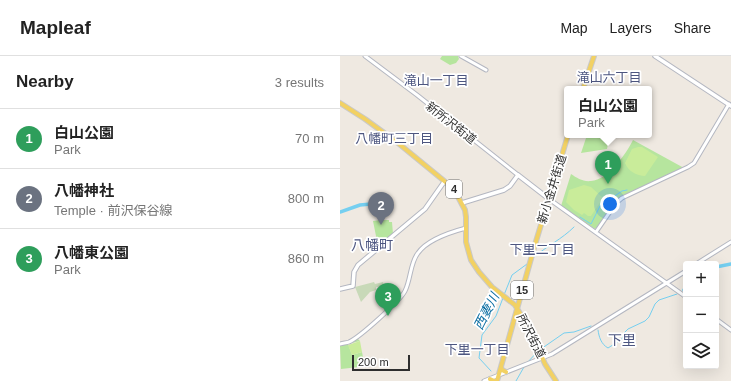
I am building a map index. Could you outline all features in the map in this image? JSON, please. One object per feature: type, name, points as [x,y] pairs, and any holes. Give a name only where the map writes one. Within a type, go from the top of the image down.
[{"type":"main road","points":[[584,86],[594,56]]},
{"type":"main road","points":[[655,56],[730,105]]},
{"type":"main road","name":"所沢街道","points":[[340,104],[365,119],[398,143],[454,189],[466,214],[467,248],[475,267],[495,290],[512,302],[517,309],[532,334],[549,370],[556,381]]},
{"type":"main road","name":"新小金井街道","points":[[496,381],[567,138]]},
{"type":"main road","points":[[462,203],[496,194],[508,189],[518,175],[549,199]]},
{"type":"main road","points":[[340,289],[353,286],[354,272],[358,265],[425,208],[444,182]]},
{"type":"main road","points":[[501,367],[502,370],[506,372]]},
{"type":"main road","points":[[490,379],[496,381]]},
{"type":"street","name":"新所沢街道","points":[[365,56],[518,175]]},
{"type":"street","points":[[461,56],[486,70]]},
{"type":"street","points":[[596,232],[622,198],[694,163],[730,105]]},
{"type":"street","points":[[549,199],[683,294]]},
{"type":"street","points":[[340,344],[351,341],[374,323],[401,297],[406,289],[419,251],[442,236],[466,228]]},
{"type":"street","points":[[701,261],[731,242]]},
{"type":"street","points":[[484,381],[543,358],[565,346],[683,272]]},
{"type":"street","points":[[719,321],[731,330]]},
{"type":"green space","points":[[442,56],[458,56],[459,59],[456,63],[450,65],[440,59]]},
{"type":"green space","points":[[586,138],[611,138],[607,149],[581,153]]},
{"type":"green space","points":[[633,140],[684,168],[623,196],[595,229],[561,206],[571,174],[585,181],[597,180],[616,165]]},
{"type":"green space","points":[[642,147],[658,157],[645,176],[633,172],[625,163],[632,149]]},
{"type":"green space","points":[[584,185],[591,187],[603,198],[591,216],[584,213],[582,215],[566,202],[569,190]]},
{"type":"green space","points":[[389,220],[389,222],[392,222],[393,234],[378,246],[373,221]]},
{"type":"green space","points":[[374,282],[375,284],[383,282],[384,286],[376,287],[376,290],[370,292],[361,302],[355,287]]},
{"type":"green space","points":[[357,338],[360,341],[348,344],[352,355],[362,352],[363,357],[358,358],[359,367],[341,369],[340,346],[353,342]]},
{"type":"green space","points":[[360,341],[362,352],[352,355],[348,345]]},
{"type":"waterway","name":"西妻川","points":[[580,217],[591,224],[600,206],[622,191],[627,190]]},
{"type":"waterway","points":[[371,204],[383,199]]},
{"type":"waterway","points":[[340,212],[360,205],[371,204]]},
{"type":"waterway","name":"西妻川","points":[[534,257],[574,227]]},
{"type":"waterway","name":"西妻川","points":[[504,295],[512,275],[527,264]]},
{"type":"waterway","points":[[719,266],[731,264]]},
{"type":"waterway","points":[[598,330],[601,340],[608,348],[622,339],[624,333],[628,329],[645,321],[659,300],[677,294]]},
{"type":"waterway","name":"西妻川","points":[[491,371],[479,358],[482,335],[496,316],[503,298]]},
{"type":"waterway","points":[[541,349],[564,333],[574,332],[591,326]]},
{"type":"waterway","points":[[527,363],[538,351]]},
{"type":"waterway","points":[[516,381],[524,367]]},
{"type":"place","name":"白山公園","points":[[608,184]]},
{"type":"place","name":"八幡神社","points":[[381,225]]},
{"type":"place","name":"八幡東公園","points":[[388,316]]},
{"type":"district","name":"滝山六丁目","points":[[609,77]]},
{"type":"district","name":"滝山一丁目","points":[[436,80]]},
{"type":"district","name":"八幡町三丁目","points":[[394,138]]},
{"type":"district","name":"八幡町","points":[[372,245]]},
{"type":"district","name":"下里二丁目","points":[[542,249]]},
{"type":"district","name":"下里","points":[[622,340]]},
{"type":"district","name":"下里一丁目","points":[[477,349]]}]
